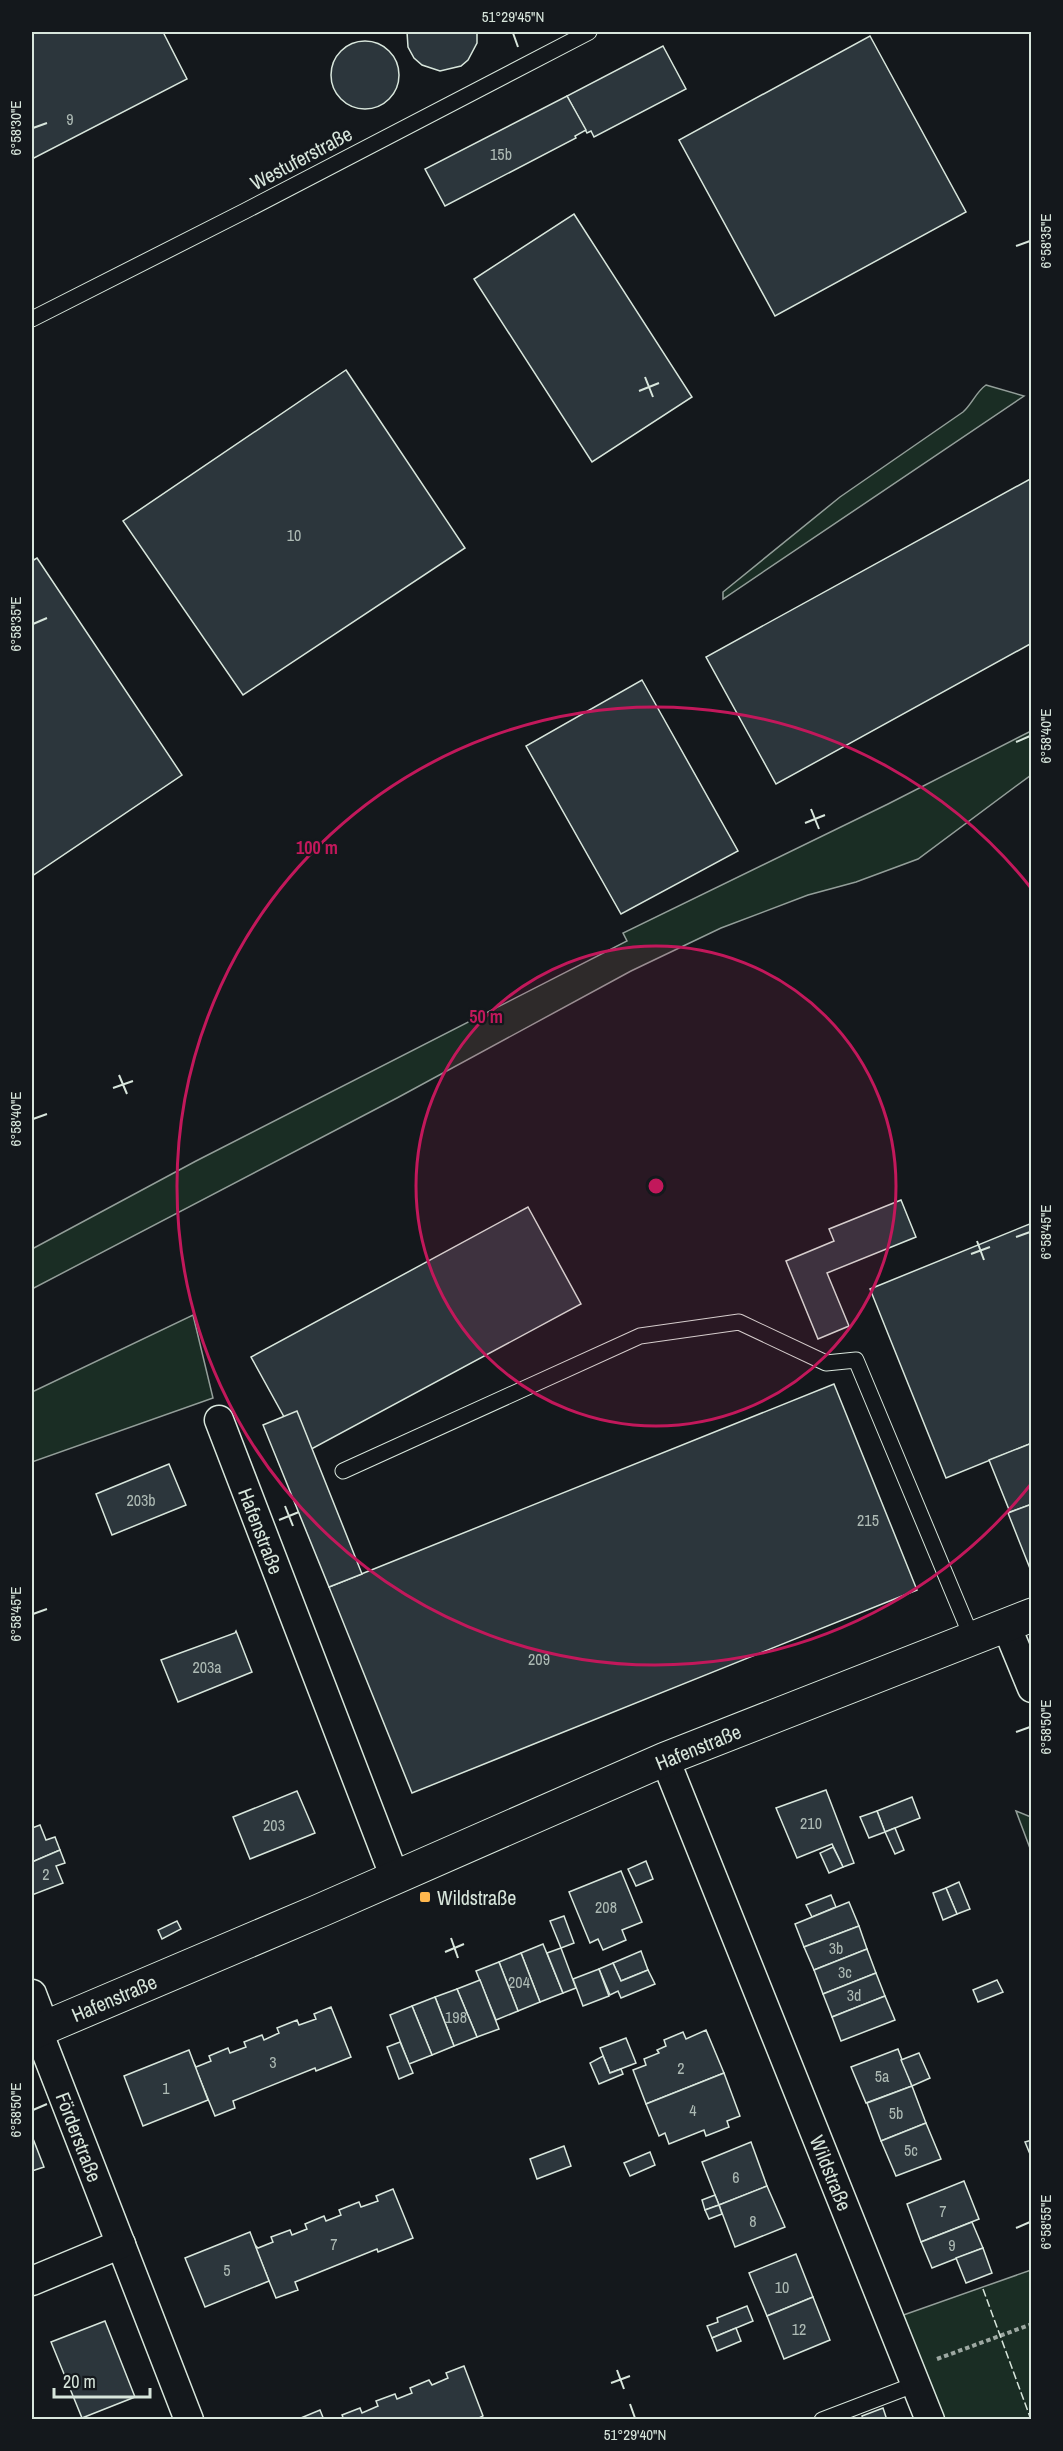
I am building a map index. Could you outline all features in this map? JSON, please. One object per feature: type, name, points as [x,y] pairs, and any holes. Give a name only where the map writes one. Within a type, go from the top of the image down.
[{"type":"street","name":"Hafenstraße","points":[[219,1420],[395,1878]]},
{"type":"street","name":"Hafenstraße","points":[[38,2031],[665,1759],[1019,1620],[1032,1688]]},
{"type":"street","name":"Wildstraße","points":[[665,1759],[930,2420]]},
{"type":"street","name":"Förderstraße","points":[[32,1994],[38,2031],[189,2420]]},
{"type":"street","points":[[32,2281],[121,2244]]},
{"type":"lane","name":"Westuferstraße","points":[[32,319],[590,32]]},
{"type":"lane","points":[[343,1471],[640,1336],[739,1322],[826,1363],[856,1360],[972,1638]]},
{"type":"lane","points":[[822,2420],[913,2377]]},
{"type":"path","points":[[913,2377],[1032,2324]]},
{"type":"green space","points":[[986,385],[1024,396],[723,599],[723,592],[840,497],[963,412]]},
{"type":"green space","points":[[1031,731],[1031,775],[918,859],[856,882],[808,895],[721,928],[631,971],[397,1098],[32,1289],[32,1249],[196,1161],[627,941],[623,933],[888,804]]},
{"type":"green space","points":[[193,1315],[213,1398],[32,1462],[32,1392]]},
{"type":"green space","points":[[1016,1811],[1031,1817],[1031,1851]]},
{"type":"green space","points":[[1031,2270],[1031,2419],[934,2419],[895,2318]]},
{"type":"building","points":[[32,32],[163,32],[187,79],[32,159]]},
{"type":"building","points":[[407,32],[477,32],[477,43],[468,60],[461,66],[440,71],[422,65],[414,58],[408,47]]},
{"type":"building","points":[[870,36],[966,212],[775,316],[679,140]]},
{"type":"building","points":[[365,41],[378,44],[389,51],[396,62],[399,75],[396,88],[389,99],[378,106],[365,109],[352,106],[341,99],[334,88],[331,75],[334,62],[341,51],[352,44]]},
{"type":"building","points":[[663,46],[686,89],[594,137],[591,131],[587,133],[567,96]]},
{"type":"building","points":[[567,96],[586,130],[575,136],[576,138],[445,206],[425,169]]},
{"type":"building","points":[[574,214],[692,397],[592,462],[474,279]]},
{"type":"building","points":[[346,370],[465,548],[243,695],[123,521]]},
{"type":"building","points":[[1032,478],[1032,643],[776,784],[706,657]]},
{"type":"building","points":[[37,558],[182,775],[32,876],[32,561]]},
{"type":"building","points":[[642,680],[738,851],[621,914],[526,746]]},
{"type":"building","points":[[901,1200],[916,1237],[827,1273],[849,1326],[818,1339],[786,1261],[834,1241],[829,1229]]},
{"type":"building","points":[[528,1207],[581,1304],[304,1453],[251,1357]]},
{"type":"building","points":[[1032,1223],[1032,1443],[946,1478],[870,1289]]},
{"type":"building","points":[[834,1384],[917,1590],[412,1793],[329,1587]]},
{"type":"building","points":[[297,1411],[362,1574],[329,1587],[263,1425]]},
{"type":"building","points":[[1032,1443],[1032,1504],[1010,1512],[989,1460]]},
{"type":"building","points":[[169,1464],[186,1505],[112,1535],[96,1494]]},
{"type":"building","points":[[1032,1504],[1032,1571],[1031,1571],[1008,1513]]},
{"type":"building","points":[[236,1631],[252,1672],[178,1702],[161,1660]]},
{"type":"building","points":[[826,1790],[854,1863],[843,1867],[832,1844],[797,1858],[776,1808]]},
{"type":"building","points":[[297,1791],[315,1833],[250,1859],[233,1817]]},
{"type":"building","points":[[912,1797],[920,1818],[885,1832],[877,1811]]},
{"type":"building","points":[[877,1811],[885,1832],[869,1838],[860,1817]]},
{"type":"building","points":[[40,1825],[46,1840],[55,1837],[60,1850],[32,1862],[32,1828]]},
{"type":"building","points":[[895,1828],[904,1850],[895,1854],[885,1832]]},
{"type":"building","points":[[833,1847],[843,1867],[829,1873],[820,1853]]},
{"type":"building","points":[[60,1850],[65,1863],[56,1866],[63,1883],[32,1895],[32,1862]]},
{"type":"building","points":[[646,1861],[653,1879],[636,1886],[628,1869]]},
{"type":"building","points":[[621,1871],[642,1922],[622,1930],[626,1940],[603,1950],[598,1939],[590,1943],[569,1892]]},
{"type":"building","points":[[959,1882],[970,1909],[957,1914],[946,1888]]},
{"type":"building","points":[[946,1888],[957,1914],[943,1920],[933,1893]]},
{"type":"building","points":[[831,1895],[836,1907],[812,1917],[806,1905]]},
{"type":"building","points":[[849,1902],[859,1926],[804,1947],[795,1924]]},
{"type":"building","points":[[564,1916],[574,1943],[561,1948],[550,1921]]},
{"type":"building","points":[[177,1921],[181,1929],[162,1939],[158,1930]]},
{"type":"building","points":[[859,1926],[867,1949],[814,1970],[804,1947]]},
{"type":"building","points":[[543,1944],[563,1993],[540,2002],[521,1953]]},
{"type":"building","points":[[561,1948],[576,1988],[563,1993],[547,1953]]},
{"type":"building","points":[[867,1949],[876,1973],[823,1994],[814,1970]]},
{"type":"building","points":[[641,1951],[648,1970],[621,1981],[613,1963]]},
{"type":"building","points":[[521,1953],[540,2002],[518,2011],[499,1962]]},
{"type":"building","points":[[499,1962],[518,2011],[496,2020],[476,1971]]},
{"type":"building","points":[[613,1963],[621,1981],[648,1970],[655,1984],[621,1998],[618,1991],[610,1995],[599,1969]]},
{"type":"building","points":[[599,1969],[609,1996],[583,2006],[573,1979]]},
{"type":"building","points":[[876,1973],[885,1996],[832,2017],[823,1994]]},
{"type":"building","points":[[480,1980],[499,2029],[477,2037],[457,1989]]},
{"type":"building","points":[[997,1980],[1003,1992],[978,2002],[973,1990]]},
{"type":"building","points":[[457,1989],[477,2037],[454,2046],[435,1997]]},
{"type":"building","points":[[885,1996],[895,2020],[841,2041],[832,2017]]},
{"type":"building","points":[[435,1997],[454,2046],[432,2055],[412,2006]]},
{"type":"building","points":[[412,2006],[432,2055],[409,2064],[390,2015]]},
{"type":"building","points":[[331,2007],[351,2057],[316,2071],[315,2068],[233,2101],[235,2108],[215,2116],[193,2062],[196,2067],[211,2061],[209,2056],[228,2048],[230,2053],[246,2047],[244,2042],[262,2035],[264,2040],[279,2033],[277,2028],[297,2020],[299,2025],[316,2019],[314,2014]]},
{"type":"building","points":[[706,2030],[724,2073],[646,2104],[633,2070],[646,2065],[644,2059],[659,2053],[657,2050],[666,2046],[664,2040],[683,2032],[686,2039]]},
{"type":"building","points":[[626,2038],[636,2063],[610,2073],[600,2048]]},
{"type":"building","points":[[400,2042],[413,2073],[399,2079],[387,2047]]},
{"type":"building","points":[[898,2049],[912,2086],[866,2103],[851,2067]]},
{"type":"building","points":[[189,2050],[208,2100],[143,2126],[124,2076]]},
{"type":"building","points":[[919,2053],[930,2078],[912,2086],[901,2060]]},
{"type":"building","points":[[603,2056],[610,2073],[621,2069],[623,2074],[599,2084],[590,2063]]},
{"type":"building","points":[[724,2073],[740,2116],[727,2121],[729,2127],[706,2136],[704,2130],[669,2144],[665,2133],[659,2136],[646,2104]]},
{"type":"building","points":[[912,2086],[926,2123],[881,2141],[867,2103]]},
{"type":"building","points":[[926,2123],[941,2159],[896,2176],[881,2141]]},
{"type":"building","points":[[32,2136],[44,2167],[32,2171]]},
{"type":"building","points":[[1032,2140],[1032,2159],[1025,2142]]},
{"type":"building","points":[[751,2142],[767,2186],[719,2205],[702,2162]]},
{"type":"building","points":[[564,2146],[571,2166],[537,2179],[530,2159]]},
{"type":"building","points":[[650,2152],[655,2165],[630,2176],[624,2163]]},
{"type":"building","points":[[964,2181],[979,2219],[921,2242],[907,2204]]},
{"type":"building","points":[[767,2186],[785,2227],[735,2247],[719,2205]]},
{"type":"building","points":[[393,2189],[413,2238],[378,2252],[377,2249],[295,2282],[298,2290],[276,2298],[254,2244],[258,2248],[273,2242],[271,2237],[290,2230],[292,2235],[307,2229],[305,2224],[324,2216],[326,2221],[341,2215],[339,2210],[359,2202],[361,2207],[378,2201],[376,2196]]},
{"type":"building","points":[[715,2195],[719,2205],[705,2210],[702,2200]]},
{"type":"building","points":[[719,2205],[722,2214],[709,2219],[705,2210]]},
{"type":"building","points":[[972,2222],[983,2248],[932,2268],[921,2242]]},
{"type":"building","points":[[250,2232],[269,2281],[205,2307],[185,2258]]},
{"type":"building","points":[[983,2248],[992,2273],[966,2283],[956,2258]]},
{"type":"building","points":[[796,2254],[813,2297],[767,2316],[749,2273]]},
{"type":"building","points":[[813,2297],[830,2340],[784,2359],[767,2316]]},
{"type":"building","points":[[747,2306],[753,2321],[712,2338],[707,2326],[718,2322],[717,2318]]},
{"type":"building","points":[[105,2321],[135,2397],[82,2418],[51,2342]]},
{"type":"building","points":[[736,2328],[741,2341],[717,2351],[712,2338]]},
{"type":"building","points":[[464,2366],[483,2416],[475,2420],[344,2420],[342,2415],[360,2408],[362,2413],[378,2406],[376,2401],[395,2394],[397,2399],[412,2393],[410,2388],[429,2380],[432,2385],[448,2378],[446,2373]]},
{"type":"building","points":[[883,2408],[887,2420],[863,2420],[862,2416]]},
{"type":"building","points":[[320,2410],[324,2420],[296,2420]]},
{"type":"fence","points":[[983,2289],[1030,2417]]},
{"type":"place","name":"Wildstraße","points":[[425,1897]]}]
